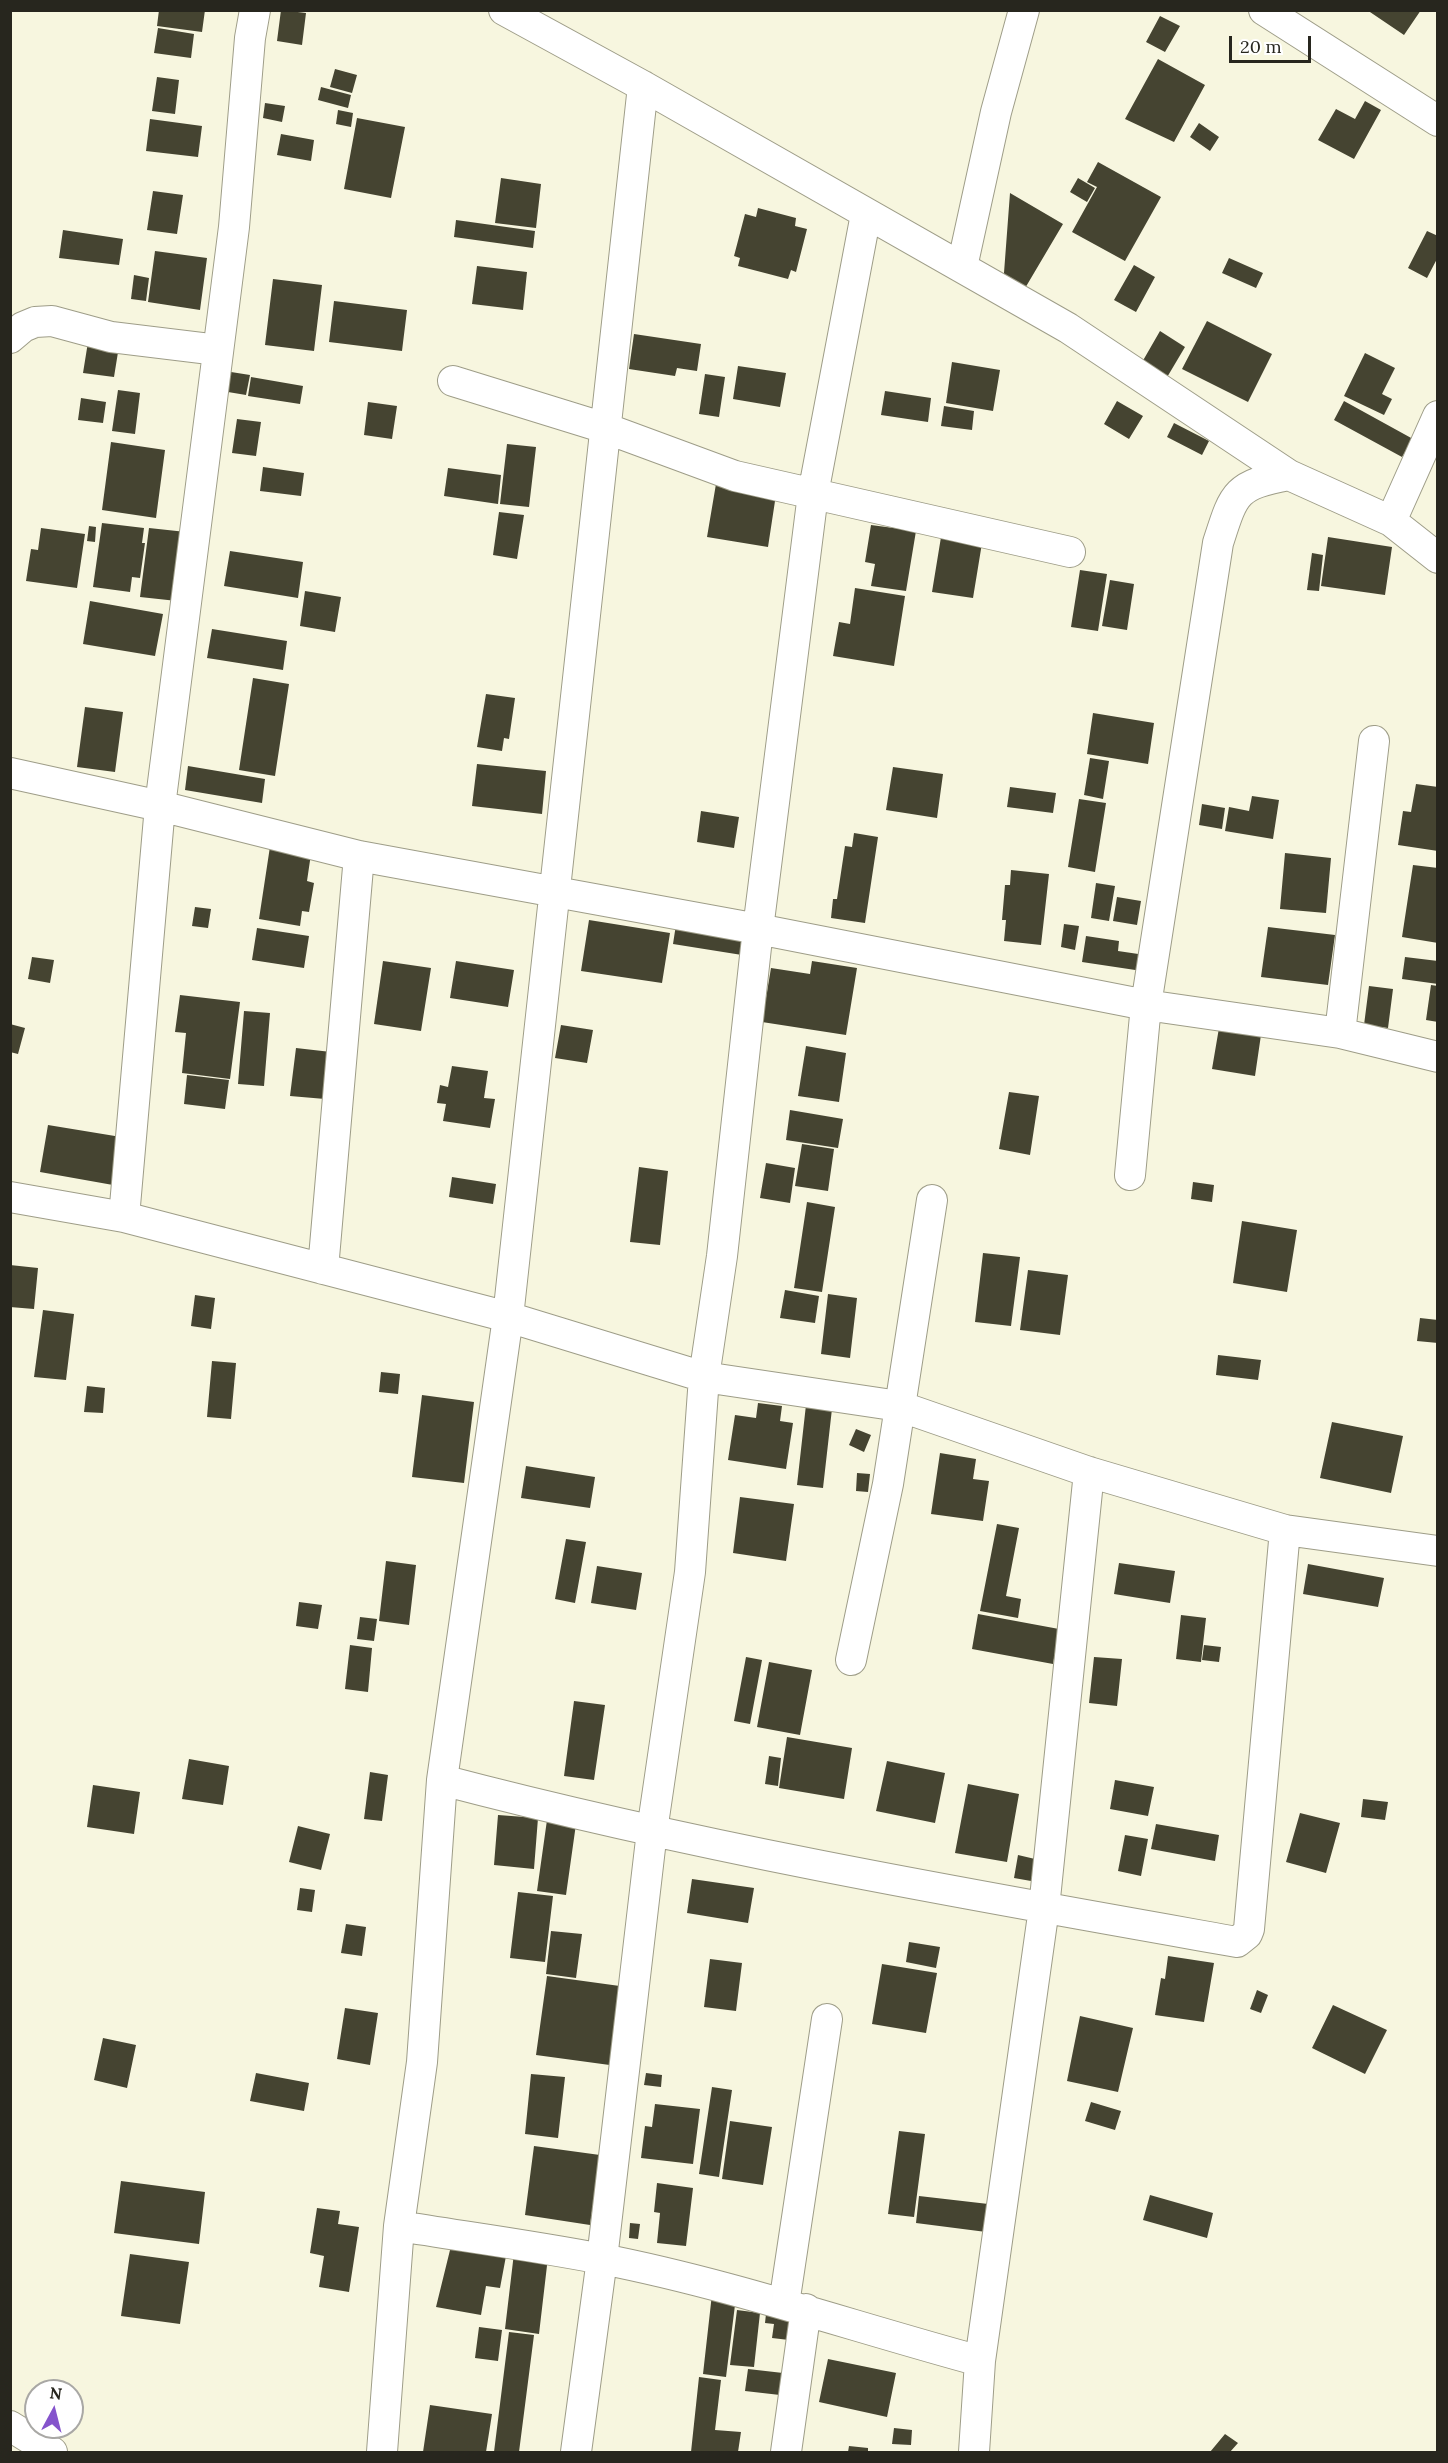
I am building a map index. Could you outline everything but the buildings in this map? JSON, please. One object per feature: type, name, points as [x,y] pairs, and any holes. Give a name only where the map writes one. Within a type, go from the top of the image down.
[{"type":"street","points":[[124,1217],[160,806],[234,228],[250,38],[255,10]]},
{"type":"street","points":[[504,10],[1068,328],[1289,475],[1391,521],[1437,558]]},
{"type":"street","points":[[962,267],[996,112],[1024,10]]},
{"type":"street","points":[[1264,10],[1437,121]]},
{"type":"street","points":[[382,2452],[399,2226],[422,2062],[442,1780],[508,1317],[643,87]]},
{"type":"street","points":[[576,2452],[602,2259],[652,1831],[690,1572],[704,1377],[722,1256],[758,929],[813,494],[866,214]]},
{"type":"street","points":[[10,338],[23,327],[35,322],[52,321],[111,336],[218,350]]},
{"type":"street","points":[[453,381],[605,428],[735,476],[1070,552]]},
{"type":"street","points":[[1391,521],[1437,417]]},
{"type":"street","points":[[1130,1175],[1146,1005],[1218,543],[1231,503],[1254,482],[1289,475]]},
{"type":"street","points":[[1340,1033],[1374,741]]},
{"type":"street","points":[[10,772],[160,806],[359,856],[758,929],[1146,1005],[1340,1033],[1437,1056]]},
{"type":"street","points":[[322,1269],[359,856]]},
{"type":"street","points":[[10,1197],[124,1217],[508,1317],[704,1377],[899,1406],[1089,1472],[1285,1530],[1437,1551]]},
{"type":"street","points":[[851,1659],[888,1484],[932,1200]]},
{"type":"street","points":[[974,2452],[980,2361],[1044,1908],[1089,1472]]},
{"type":"street","points":[[442,1780],[652,1831],[1044,1908],[1237,1942],[1247,1934],[1285,1530]]},
{"type":"street","points":[[786,2452],[795,2306],[827,2019]]},
{"type":"street","points":[[399,2226],[602,2259],[795,2306],[898,2339],[980,2361]]},
{"type":"street","points":[[10,2426],[52,2452]]}]
